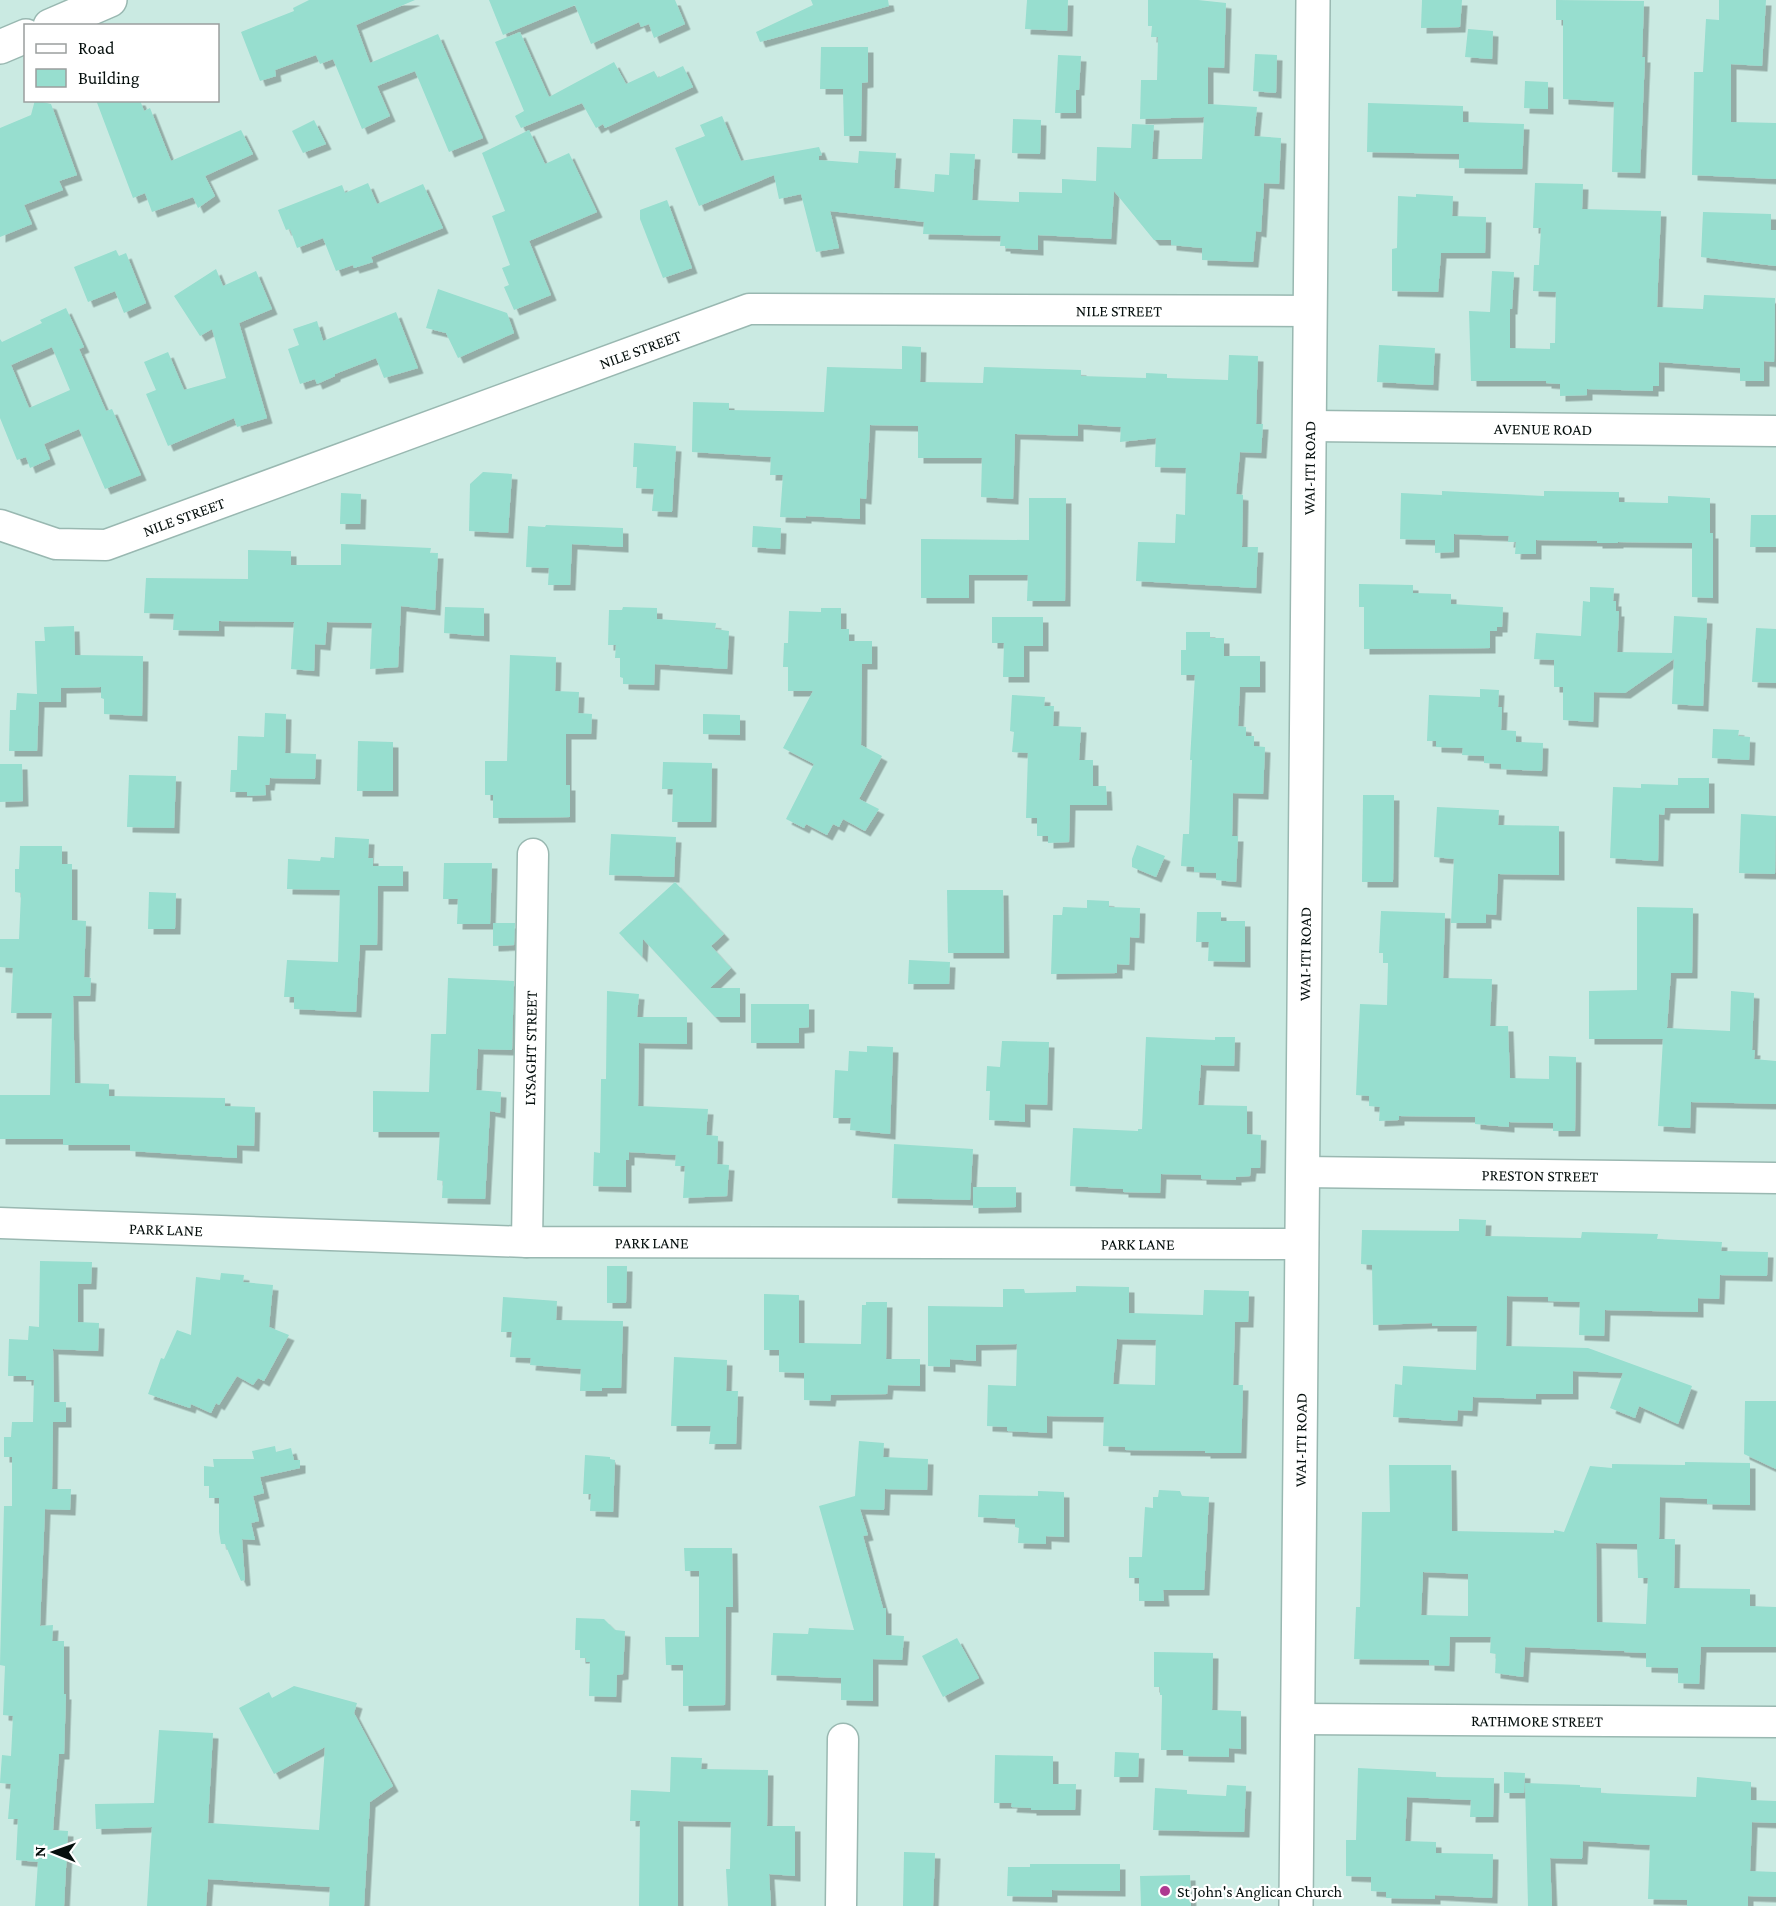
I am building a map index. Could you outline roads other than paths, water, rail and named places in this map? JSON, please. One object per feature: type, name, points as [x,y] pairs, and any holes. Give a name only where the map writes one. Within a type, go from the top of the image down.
[{"type":"main road","points":[[55,24],[110,0]]},
{"type":"main road","name":"WAI-ITI ROAD","points":[[1296,1906],[1313,0]]},
{"type":"main road","points":[[0,46],[24,37]]},
{"type":"street","name":"NILE STREET","points":[[0,525],[57,544],[106,545],[749,309],[1311,311]]},
{"type":"street","name":"AVENUE ROAD","points":[[1311,426],[1776,431]]},
{"type":"street","name":"LYSAGHT STREET","points":[[527,1242],[533,854]]},
{"type":"street","name":"PRESTON STREET","points":[[1303,1172],[1776,1178]]},
{"type":"street","name":"PARK LANE","points":[[0,1223],[527,1242],[1303,1244]]},
{"type":"street","name":"RATHMORE STREET","points":[[1299,1719],[1776,1722]]},
{"type":"street","points":[[841,1906],[843,1739]]},
{"type":"place","name":"St John's Anglican Church","points":[[1165,1891]]}]
